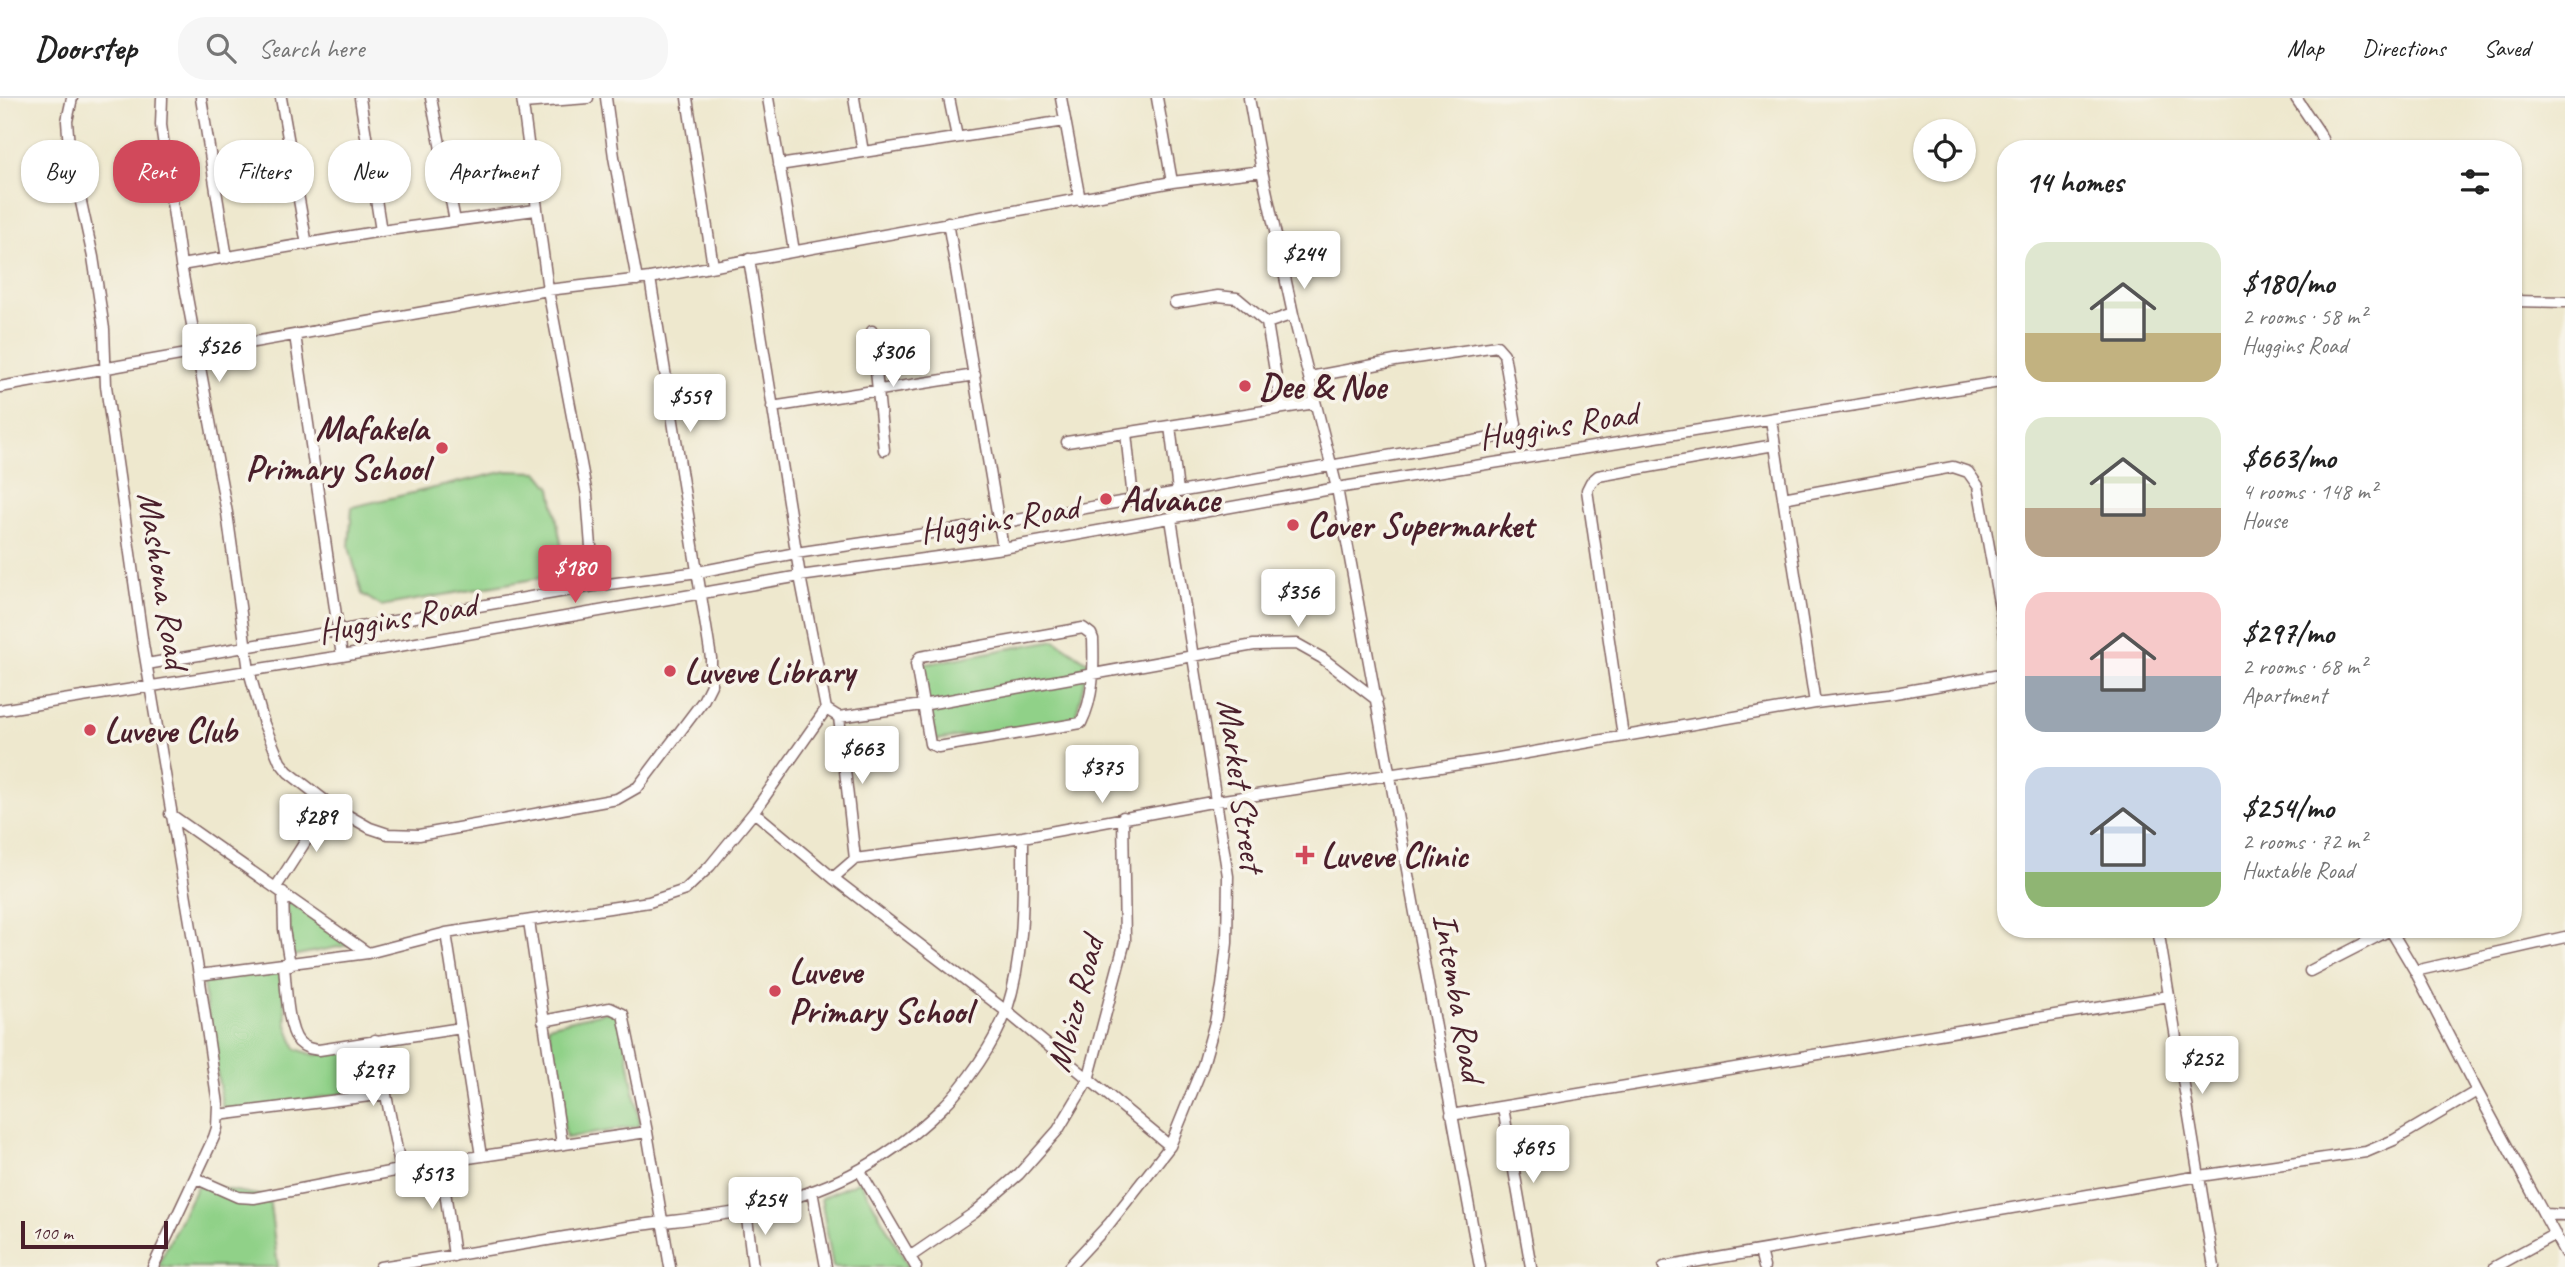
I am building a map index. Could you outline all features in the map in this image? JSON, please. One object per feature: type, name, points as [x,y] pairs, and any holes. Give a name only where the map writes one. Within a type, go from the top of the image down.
[{"type":"street","name":"Mashona Road","points":[[72,98],[67,121],[68,134],[93,257],[104,329],[104,368],[147,664],[218,1115],[214,1137],[153,1267]]},
{"type":"street","points":[[162,98],[161,125],[181,265],[227,513],[249,671],[264,724],[279,762],[288,772],[333,807],[370,828],[405,836],[603,802],[627,795],[638,787],[703,701],[711,685],[711,658],[650,278]]},
{"type":"street","points":[[201,98],[227,258]]},
{"type":"street","points":[[281,98],[307,245]]},
{"type":"street","points":[[359,98],[382,231]]},
{"type":"street","points":[[431,98],[455,221]]},
{"type":"street","points":[[588,98],[522,101],[548,289],[587,495],[594,586]]},
{"type":"street","points":[[606,98],[637,280]]},
{"type":"street","points":[[687,98],[713,266]]},
{"type":"street","points":[[768,98],[794,251]]},
{"type":"street","points":[[853,98],[863,152]]},
{"type":"street","points":[[949,98],[957,137]]},
{"type":"street","points":[[1061,98],[1080,200]]},
{"type":"street","points":[[1157,98],[1172,182]]},
{"type":"street","name":"Intemba Road","points":[[1249,98],[1293,314],[1337,488],[1480,1267]]},
{"type":"street","points":[[2296,98],[2322,140]]},
{"type":"street","points":[[779,165],[1065,121]]},
{"type":"street","points":[[0,387],[548,289],[650,278],[1172,182],[1262,171]]},
{"type":"street","points":[[181,265],[382,231],[535,210]]},
{"type":"street","points":[[948,222],[1003,548]]},
{"type":"street","points":[[198,975],[368,953],[446,933],[649,902],[675,895],[685,890],[710,866],[754,812],[826,709],[796,553],[749,259]]},
{"type":"street","points":[[1175,303],[1219,296],[1237,298],[1267,323],[1281,407]]},
{"type":"street","points":[[2522,302],[2565,302]]},
{"type":"street","points":[[1267,323],[1293,314]]},
{"type":"street","points":[[872,331],[884,450]]},
{"type":"street","points":[[295,335],[342,656]]},
{"type":"street","points":[[147,664],[594,586],[698,572],[796,553],[999,523],[1512,433],[1516,424],[1504,354],[1497,346],[1310,377]]},
{"type":"street","points":[[772,407],[975,375]]},
{"type":"street","name":"Huggins Road","points":[[0,710],[342,656],[800,576],[1003,548],[1337,488],[1997,382]]},
{"type":"street","points":[[1068,442],[1315,403]]},
{"type":"street","points":[[1771,420],[1815,703]]},
{"type":"street","points":[[1170,426],[1178,491]]},
{"type":"street","points":[[1126,433],[1133,499]]},
{"type":"street","points":[[1623,736],[1587,490],[1591,482],[1598,476],[1774,445]]},
{"type":"street","points":[[1783,498],[1953,467],[1968,472],[1978,486],[1997,591]]},
{"type":"street","name":"Market Street","points":[[1069,1267],[1109,1224],[1170,1146],[1203,1065],[1222,986],[1227,943],[1228,876],[1171,519]]},
{"type":"street","points":[[1083,628],[1091,634],[1094,673],[1081,723],[933,747],[930,744],[922,705],[916,664],[920,657],[1083,628]]},
{"type":"street","points":[[826,709],[839,717],[922,705],[1254,645],[1297,644],[1322,658],[1377,700]]},
{"type":"street","points":[[833,878],[855,859],[1023,837],[1217,801],[1997,676]]},
{"type":"street","points":[[839,717],[855,859]]},
{"type":"street","points":[[333,807],[316,825],[280,890],[292,1024],[301,1044],[309,1049],[319,1050],[461,1028]]},
{"type":"street","points":[[754,812],[833,878],[1006,1011],[1170,1146]]},
{"type":"street","points":[[170,814],[368,953]]},
{"type":"street","name":"Mbizo Road","points":[[911,1255],[974,1213],[1019,1174],[1058,1130],[1088,1080],[1125,941],[1123,817]]},
{"type":"street","points":[[380,1267],[746,1210],[812,1191],[860,1171],[914,1135],[957,1094],[976,1068],[1006,1011],[1020,957],[1023,930],[1023,837]]},
{"type":"street","points":[[529,921],[562,1144]]},
{"type":"street","points":[[446,933],[481,1156]]},
{"type":"street","points":[[2415,971],[2565,937]]},
{"type":"street","points":[[2159,938],[2214,1267]]},
{"type":"street","points":[[2309,971],[2373,938]]},
{"type":"street","points":[[2395,938],[2565,1253]]},
{"type":"street","points":[[1451,1115],[2169,996]]},
{"type":"street","points":[[543,1021],[610,1008],[622,1014],[648,1132],[670,1267]]},
{"type":"street","points":[[375,1040],[401,1170]]},
{"type":"street","points":[[1664,1267],[2200,1176],[2366,1152],[2394,1140],[2477,1091]]},
{"type":"street","points":[[218,1115],[386,1094]]},
{"type":"street","points":[[1503,1108],[1531,1267]]},
{"type":"street","points":[[195,1178],[237,1197],[254,1198],[441,1162],[648,1132]]},
{"type":"street","points":[[441,1162],[454,1256]]},
{"type":"street","points":[[860,1171],[916,1267]]},
{"type":"street","points":[[812,1191],[826,1267]]},
{"type":"street","points":[[746,1210],[753,1267]]},
{"type":"street","points":[[2545,1214],[2565,1215]]},
{"type":"street","points":[[2495,1267],[2555,1234]]},
{"type":"street","points":[[1760,1251],[1764,1267]]},
{"type":"green space","points":[[507,471],[538,472],[551,488],[563,554],[551,576],[381,606],[362,594],[349,547],[352,507]]},
{"type":"green space","points":[[1055,640],[1089,663],[1075,719],[936,740],[921,665]]},
{"type":"green space","points":[[286,899],[349,945],[292,956]]},
{"type":"green space","points":[[280,969],[287,1025],[296,1049],[315,1055],[373,1044],[381,1088],[235,1111],[223,1110],[202,978]]},
{"type":"green space","points":[[610,1011],[621,1018],[640,1126],[566,1138],[548,1026]]},
{"type":"green space","points":[[860,1181],[909,1267],[833,1267],[821,1198]]},
{"type":"green space","points":[[198,1184],[269,1197],[278,1267],[158,1265]]},
{"type":"place","name":"Dee & Noe","points":[[1245,386]]},
{"type":"place","name":"Mafakela Primary School","points":[[442,448]]},
{"type":"place","name":"Advance","points":[[1106,499]]},
{"type":"place","name":"Cover Supermarket","points":[[1293,525]]},
{"type":"place","name":"Luveve Library","points":[[670,671]]},
{"type":"place","name":"Luveve Club","points":[[90,730]]},
{"type":"place","name":"Luveve Clinic","points":[[1305,855]]},
{"type":"place","name":"Luveve Primary School","points":[[775,991]]}]
